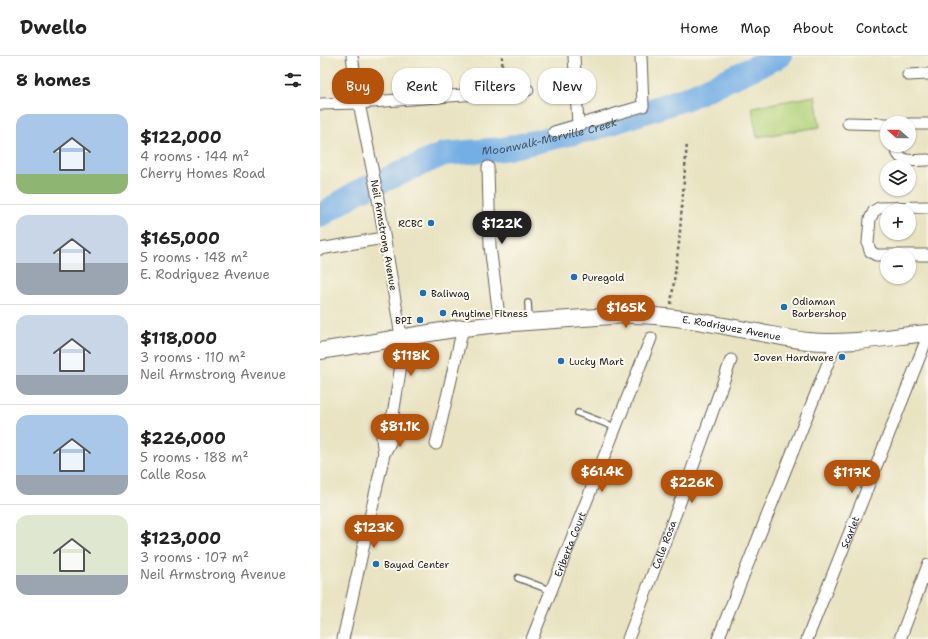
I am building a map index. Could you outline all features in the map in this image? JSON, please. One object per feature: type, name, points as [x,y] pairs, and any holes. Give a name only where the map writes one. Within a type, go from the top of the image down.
[{"type":"main road","name":"E. Rodriguez Avenue","points":[[320,351],[462,328],[625,315],[669,317],[705,322],[789,338],[836,343],[928,335]]},
{"type":"street","name":"Neil Armstrong Avenue","points":[[352,56],[354,68]]},
{"type":"street","points":[[574,56],[578,124]]},
{"type":"street","points":[[554,132],[643,106],[641,56]]},
{"type":"street","points":[[908,75],[928,74]]},
{"type":"street","points":[[384,101],[460,95]]},
{"type":"street","points":[[320,104],[332,104]]},
{"type":"street","name":"Neil Armstrong Avenue","points":[[343,639],[384,454],[381,433],[382,429],[393,415],[402,359],[402,338],[377,193],[359,104]]},
{"type":"street","points":[[848,123],[880,124]]},
{"type":"street","points":[[916,124],[928,124]]},
{"type":"street","points":[[897,152],[899,157],[904,160],[928,160]]},
{"type":"street","points":[[488,167],[490,246],[500,324]]},
{"type":"street","points":[[928,207],[879,208],[874,211],[870,219],[868,243],[870,251],[876,255],[928,255]]},
{"type":"street","points":[[320,249],[384,238]]},
{"type":"street","points":[[436,444],[462,328]]},
{"type":"street","name":"Scarlet","points":[[807,639],[928,335]]},
{"type":"street","name":"Eriberta Court","points":[[532,639],[650,338]]},
{"type":"street","points":[[718,639],[836,343]]},
{"type":"street","name":"Calle Rosa","points":[[628,639],[686,486],[731,360]]},
{"type":"street","points":[[900,639],[928,565]]},
{"type":"lane","points":[[530,303],[531,323]]},
{"type":"lane","points":[[578,413],[615,427]]},
{"type":"lane","points":[[518,578],[552,591]]},
{"type":"path","points":[[502,56],[502,68]]},
{"type":"path","points":[[669,317],[679,243],[687,143]]},
{"type":"green space","points":[[815,96],[820,127],[757,137],[752,107]]},
{"type":"waterway","name":"Moonwalk-Merville Creek","points":[[320,216],[357,192],[444,154],[503,149],[596,128],[687,98],[780,56]]},
{"type":"place","name":"RCBC","points":[[431,223]]},
{"type":"place","name":"Puregold","points":[[574,277]]},
{"type":"place","name":"Baliwag","points":[[423,293]]},
{"type":"place","name":"Odiaman Barbershop","points":[[784,307]]},
{"type":"place","name":"Anytime Fitness","points":[[443,313]]},
{"type":"place","name":"BPI","points":[[420,320]]},
{"type":"place","name":"Joven Hardware","points":[[842,357]]},
{"type":"place","name":"Lucky Mart","points":[[561,361]]},
{"type":"place","name":"Bayad Center","points":[[376,564]]}]
